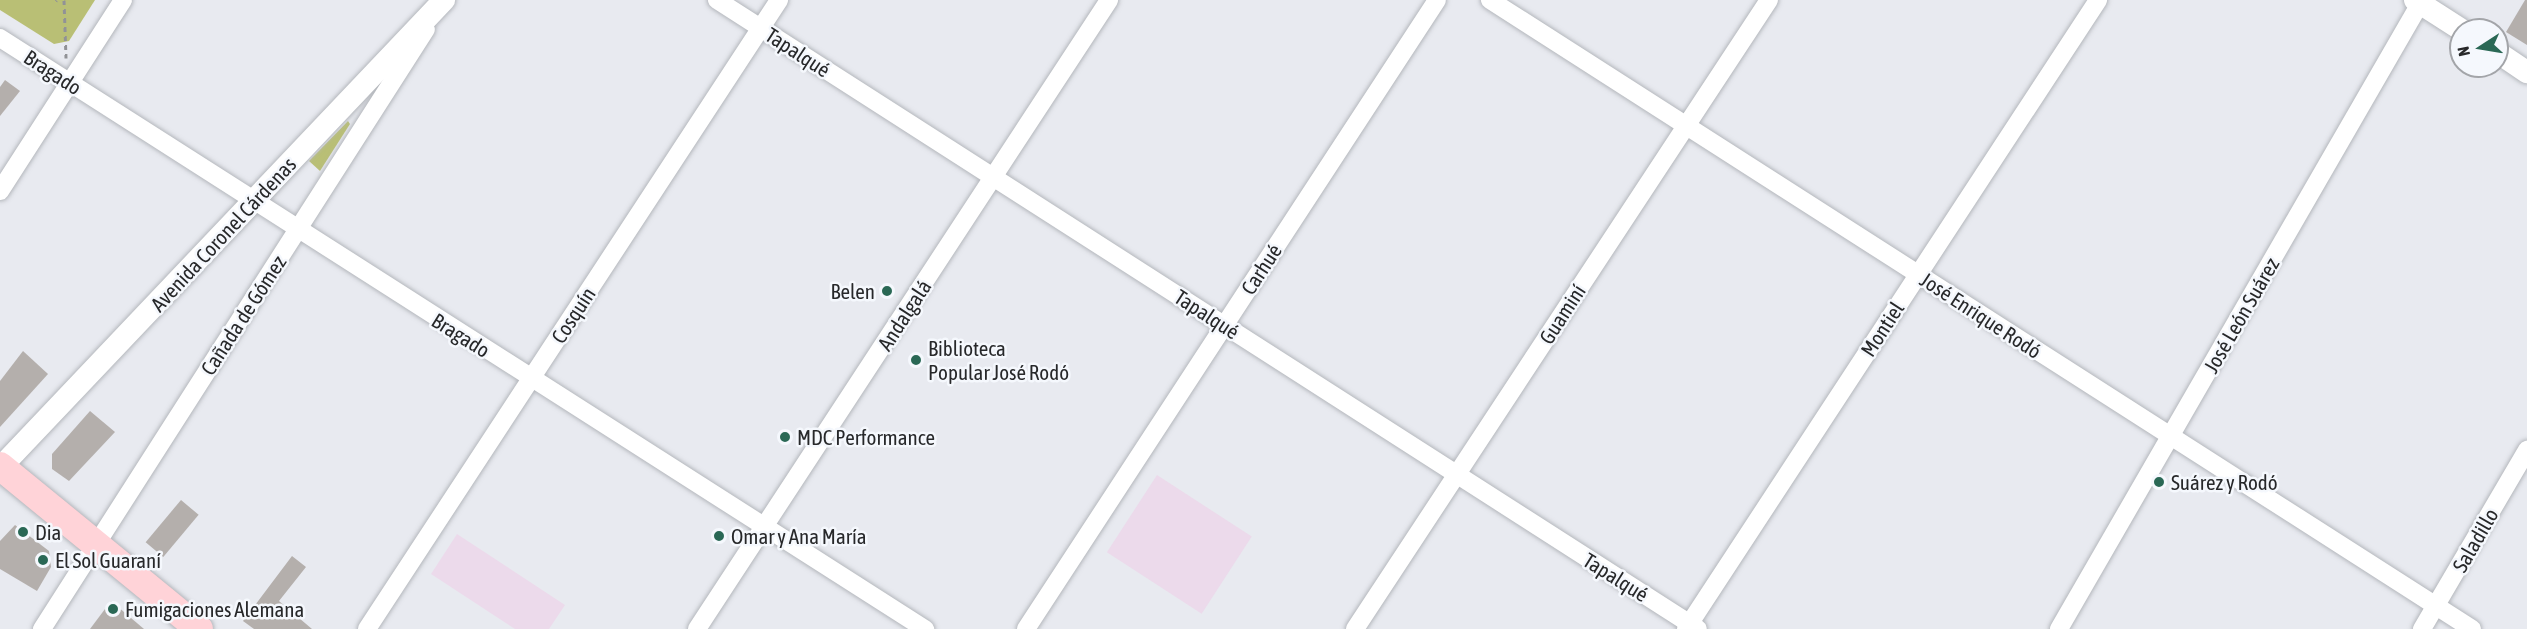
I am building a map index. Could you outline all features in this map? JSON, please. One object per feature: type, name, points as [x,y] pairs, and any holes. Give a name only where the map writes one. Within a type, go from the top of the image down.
[{"type":"main road","points":[[1,466],[199,629]]},
{"type":"street","points":[[0,191],[123,0]]},
{"type":"street","name":"Avenida Coronel Cárdenas","points":[[1,466],[444,0]]},
{"type":"street","name":"Cañada de Gómez","points":[[42,629],[94,544],[444,0]]},
{"type":"street","name":"Tapalqué","points":[[717,0],[1691,627]]},
{"type":"street","name":"Cosquín","points":[[366,629],[779,0]]},
{"type":"street","name":"Andalgalá","points":[[697,629],[1109,0]]},
{"type":"street","name":"Carhué","points":[[1026,629],[1437,0]]},
{"type":"street","name":"José Enrique Rodó","points":[[1490,0],[2472,629]]},
{"type":"street","name":"Guaminí","points":[[1355,629],[1769,0]]},
{"type":"street","name":"Montiel","points":[[1691,627],[2098,0]]},
{"type":"street","points":[[2419,1],[2449,21]]},
{"type":"street","name":"José León Suárez","points":[[2059,629],[2419,1]]},
{"type":"street","name":"Bragado","points":[[0,38],[252,203],[925,629]]},
{"type":"street","points":[[2509,60],[2527,72]]},
{"type":"street","name":"Saladillo","points":[[2422,629],[2527,450]]},
{"type":"path","points":[[64,0],[63,42],[70,83]]},
{"type":"shaded area","points":[[1157,475],[1252,537],[1202,614],[1107,552]]},
{"type":"shaded area","points":[[457,534],[565,605],[549,629],[515,629],[431,574]]},
{"type":"green space","points":[[0,0],[95,0],[69,41],[54,44],[0,10]]},
{"type":"green space","points":[[348,121],[350,124],[320,171],[309,161]]},
{"type":"building","points":[[2527,0],[2527,45],[2509,34],[2509,27]]},
{"type":"building","points":[[5,80],[20,91],[0,116],[0,87]]},
{"type":"building","points":[[23,351],[48,374],[0,427],[0,381]]},
{"type":"building","points":[[90,411],[115,432],[69,481],[52,469],[52,454]]},
{"type":"building","points":[[181,500],[199,515],[163,557],[146,542]]},
{"type":"building","points":[[15,525],[49,551],[51,567],[37,591],[0,569],[0,541]]},
{"type":"building","points":[[292,556],[306,567],[279,601],[312,629],[254,629],[243,621]]},
{"type":"building","name":"Fumigaciones Alemana","points":[[111,601],[144,629],[90,629]]},
{"type":"place","name":"Belen","points":[[887,291]]},
{"type":"place","name":"Biblioteca Popular José Rodó","points":[[916,360]]},
{"type":"place","name":"MDC Performance","points":[[785,437]]},
{"type":"place","name":"Suárez y Rodó","points":[[2159,482]]},
{"type":"place","name":"Dia","points":[[23,532]]},
{"type":"place","name":"Omar y Ana María","points":[[719,536]]},
{"type":"place","name":"El Sol Guaraní","points":[[43,560]]},
{"type":"place","name":"Fumigaciones Alemana","points":[[113,609]]}]
